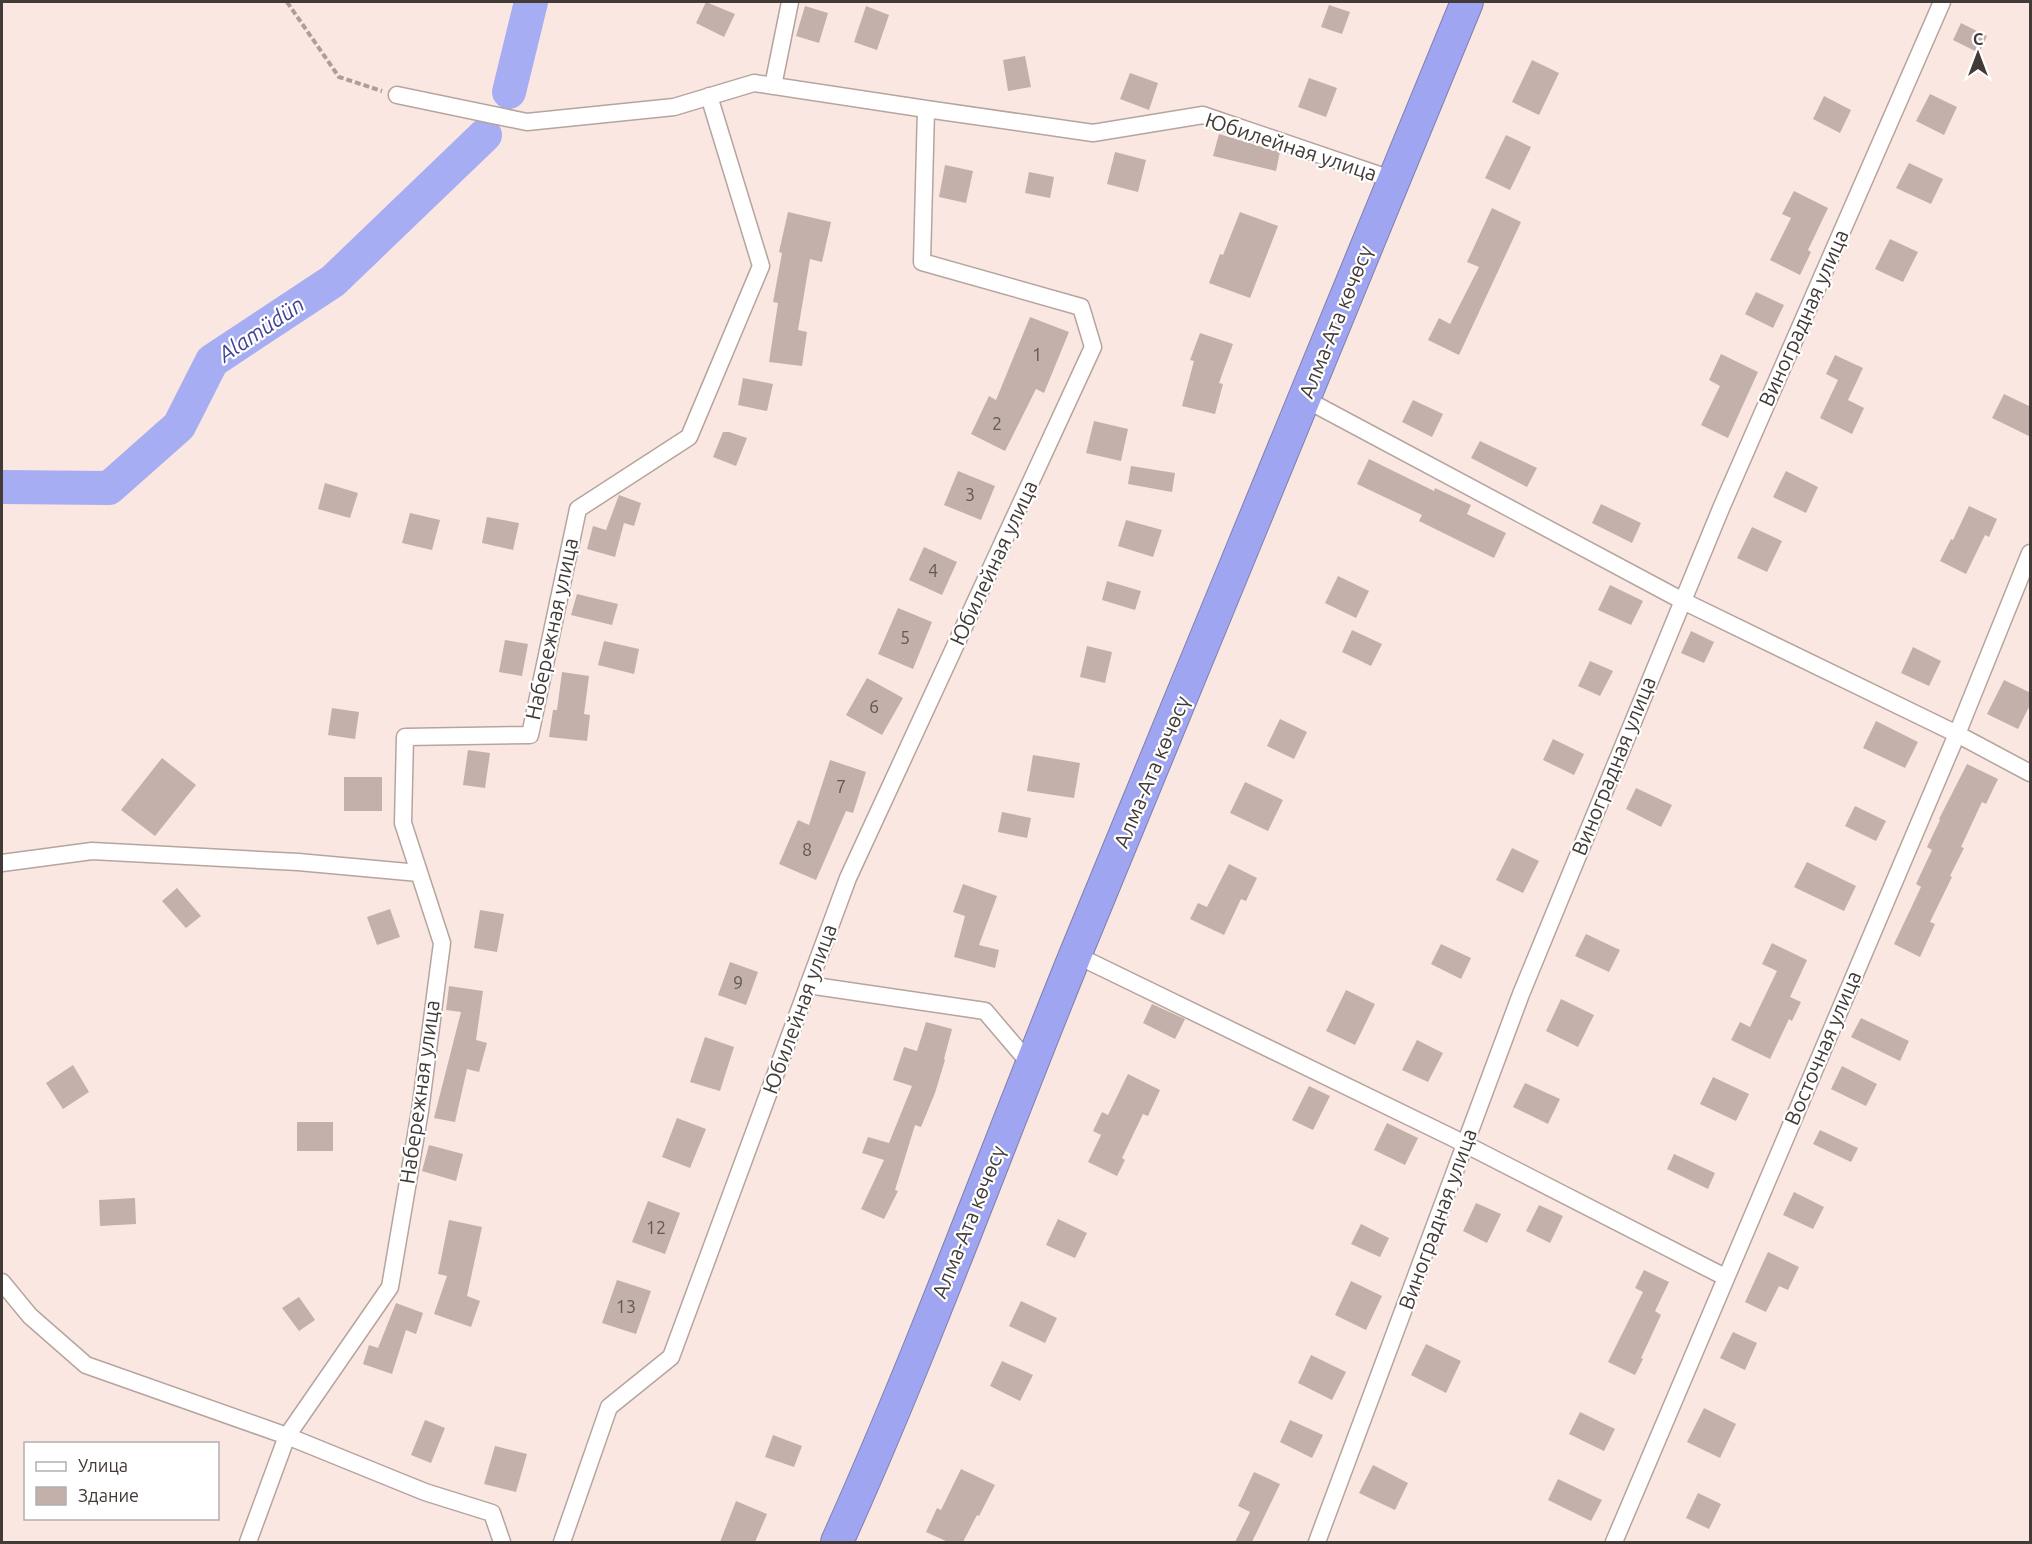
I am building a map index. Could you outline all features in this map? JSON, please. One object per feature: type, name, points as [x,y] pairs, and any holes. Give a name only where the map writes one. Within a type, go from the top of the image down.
[{"type":"highway","name":"Алма-Ата көчөсү","points":[[837,1542],[918,1351],[1031,1065],[1467,2]]},
{"type":"street","points":[[773,86],[790,2]]},
{"type":"street","name":"Виноградная улица","points":[[1317,1542],[1521,994],[1722,506],[1942,2]]},
{"type":"street","points":[[397,95],[527,123],[674,106],[754,84],[926,109]]},
{"type":"street","name":"Набережная улица","points":[[248,1542],[287,1436],[390,1287],[420,1111],[442,943],[403,823],[405,737],[530,735],[578,509],[689,437],[761,266],[709,96]]},
{"type":"street","name":"Юбилейная улица","points":[[562,1542],[609,1407],[671,1357],[848,878],[1093,347],[1081,307],[922,262],[926,109],[1093,133],[1203,115],[1394,180]]},
{"type":"street","points":[[1305,399],[1683,601],[1957,734],[2031,774]]},
{"type":"street","name":"Восточная улица","points":[[1614,1542],[1957,734],[2031,553]]},
{"type":"street","points":[[2,863],[92,851],[298,862],[419,873]]},
{"type":"street","points":[[1076,955],[1465,1144],[1725,1276]]},
{"type":"street","points":[[808,985],[985,1011],[1031,1065]]},
{"type":"street","points":[[2,1282],[30,1316],[86,1365],[287,1436],[425,1492],[492,1513],[502,1542]]},
{"type":"path","points":[[287,2],[339,77],[397,95]]},
{"type":"building","points":[[706,2],[735,14],[724,37],[696,23]]},
{"type":"building","points":[[1329,5],[1350,12],[1342,34],[1321,27]]},
{"type":"building","points":[[805,6],[828,13],[819,43],[796,36]]},
{"type":"building","points":[[866,6],[889,15],[877,50],[854,42]]},
{"type":"building","points":[[1961,23],[1987,36],[1979,53],[1953,40]]},
{"type":"building","points":[[1025,56],[1031,87],[1008,91],[1003,60]]},
{"type":"building","points":[[1532,60],[1559,73],[1539,115],[1512,102]]},
{"type":"building","points":[[1130,73],[1158,83],[1149,110],[1120,99]]},
{"type":"building","points":[[1309,78],[1337,88],[1326,117],[1298,107]]},
{"type":"building","points":[[1930,94],[1957,107],[1944,135],[1916,121]]},
{"type":"building","points":[[1824,96],[1851,110],[1840,133],[1813,119]]},
{"type":"building","points":[[1219,134],[1280,152],[1276,171],[1213,156]]},
{"type":"building","points":[[1506,135],[1531,147],[1510,190],[1485,178]]},
{"type":"building","points":[[1115,152],[1146,160],[1138,192],[1107,184]]},
{"type":"building","points":[[1909,163],[1943,179],[1931,204],[1896,188]]},
{"type":"building","points":[[945,165],[973,171],[966,203],[939,197]]},
{"type":"building","points":[[1029,172],[1054,177],[1050,198],[1025,193]]},
{"type":"building","points":[[1794,191],[1828,208],[1808,250],[1811,252],[1800,275],[1770,260],[1791,218],[1782,214]]},
{"type":"building","points":[[1492,208],[1521,222],[1459,355],[1428,340],[1439,318],[1450,324],[1479,267],[1467,262]]},
{"type":"building","points":[[788,212],[831,222],[822,262],[810,259],[798,330],[807,332],[802,366],[769,362],[778,303],[773,302],[782,253],[779,252]]},
{"type":"building","points":[[1240,212],[1278,226],[1250,298],[1209,283]]},
{"type":"building","points":[[1890,239],[1918,252],[1903,282],[1875,269]]},
{"type":"building","points":[[1756,292],[1784,305],[1773,328],[1745,314]]},
{"type":"building","points":[[1030,317],[1069,332],[1044,393],[1036,389],[1005,451],[971,434],[989,396],[996,400]]},
{"type":"building","points":[[1200,333],[1233,344],[1219,383],[1223,384],[1215,414],[1182,406],[1194,361],[1190,360]]},
{"type":"building","points":[[1721,354],[1758,372],[1728,438],[1701,425],[1720,386],[1709,380]]},
{"type":"building","points":[[1835,355],[1863,368],[1848,400],[1864,408],[1852,434],[1820,418],[1838,380],[1826,374]]},
{"type":"building","points":[[743,378],[773,384],[767,411],[738,405]]},
{"type":"building","points":[[2004,394],[2031,407],[2031,437],[1992,418]]},
{"type":"building","points":[[1413,400],[1443,414],[1432,437],[1402,422]]},
{"type":"building","points":[[1094,421],[1128,429],[1121,461],[1086,453]]},
{"type":"building","points":[[723,432],[747,438],[736,466],[713,457]]},
{"type":"building","points":[[1480,441],[1537,468],[1527,487],[1471,458]]},
{"type":"building","points":[[1369,459],[1434,491],[1435,488],[1471,505],[1467,514],[1506,533],[1494,558],[1419,521],[1422,515],[1357,484]]},
{"type":"building","points":[[1131,466],[1175,473],[1172,492],[1128,484]]},
{"type":"building","points":[[958,471],[995,486],[981,520],[944,505]]},
{"type":"building","points":[[1786,471],[1818,487],[1806,513],[1773,497]]},
{"type":"building","points":[[325,483],[358,493],[350,518],[318,509]]},
{"type":"building","points":[[619,495],[641,503],[634,526],[624,523],[615,557],[587,549],[593,526],[606,530]]},
{"type":"building","points":[[1601,504],[1641,523],[1632,543],[1592,523]]},
{"type":"building","points":[[1969,506],[1997,519],[1989,537],[1985,535],[1966,574],[1940,561]]},
{"type":"building","points":[[410,513],[440,520],[432,550],[402,543]]},
{"type":"building","points":[[487,517],[519,523],[513,550],[482,543]]},
{"type":"building","points":[[1126,520],[1162,530],[1153,557],[1118,546]]},
{"type":"building","points":[[1752,527],[1782,541],[1767,572],[1737,558]]},
{"type":"building","points":[[924,547],[957,562],[942,595],[909,580]]},
{"type":"building","points":[[1338,576],[1369,591],[1356,618],[1325,603]]},
{"type":"building","points":[[1107,581],[1141,591],[1135,610],[1102,600]]},
{"type":"building","points":[[1610,585],[1643,601],[1631,625],[1598,610]]},
{"type":"building","points":[[577,594],[618,604],[612,625],[571,615]]},
{"type":"building","points":[[898,608],[932,622],[913,669],[878,654]]},
{"type":"building","points":[[1352,630],[1382,644],[1371,666],[1342,652]]},
{"type":"building","points":[[1691,631],[1714,642],[1704,663],[1681,653]]},
{"type":"building","points":[[505,640],[528,644],[522,676],[499,672]]},
{"type":"building","points":[[604,641],[639,649],[634,674],[598,665]]},
{"type":"building","points":[[1087,646],[1112,652],[1105,683],[1080,677]]},
{"type":"building","points":[[1913,647],[1941,661],[1929,686],[1901,673]]},
{"type":"building","points":[[1590,661],[1613,671],[1600,696],[1578,686]]},
{"type":"building","points":[[562,672],[589,676],[584,714],[590,715],[587,741],[549,737],[553,710],[557,710]]},
{"type":"building","points":[[867,678],[903,698],[882,735],[846,715]]},
{"type":"building","points":[[2004,680],[2031,693],[2031,703],[2018,729],[1987,714]]},
{"type":"building","points":[[332,708],[359,712],[355,739],[328,735]]},
{"type":"building","points":[[1280,719],[1307,732],[1294,759],[1267,746]]},
{"type":"building","points":[[1876,721],[1918,742],[1905,768],[1863,748]]},
{"type":"building","points":[[1553,739],[1584,754],[1574,775],[1543,760]]},
{"type":"building","points":[[468,750],[490,753],[485,788],[463,785]]},
{"type":"building","points":[[1033,755],[1080,763],[1074,798],[1027,791]]},
{"type":"building","points":[[162,758],[196,785],[155,836],[121,810]]},
{"type":"building","points":[[830,760],[866,772],[853,813],[846,811],[816,880],[779,864],[798,820],[809,825]]},
{"type":"building","points":[[1967,764],[1998,779],[1986,804],[1982,802],[1961,847],[1964,848],[1930,922],[1935,924],[1920,957],[1894,944],[1921,887],[1916,884],[1932,850],[1927,847]]},
{"type":"building","points":[[344,777],[382,777],[382,811],[344,811]]},
{"type":"building","points":[[1245,782],[1283,800],[1268,831],[1230,813]]},
{"type":"building","points":[[1636,788],[1672,805],[1661,827],[1626,809]]},
{"type":"building","points":[[1855,806],[1886,821],[1876,841],[1845,826]]},
{"type":"building","points":[[1002,812],[1031,818],[1027,838],[998,832]]},
{"type":"building","points":[[1512,848],[1539,861],[1523,893],[1496,880]]},
{"type":"building","points":[[1807,862],[1856,886],[1844,911],[1794,887]]},
{"type":"building","points":[[1229,864],[1257,878],[1246,901],[1241,899],[1224,935],[1190,919],[1198,903],[1207,907]]},
{"type":"building","points":[[963,884],[997,896],[979,945],[999,950],[995,968],[954,957],[965,916],[953,912]]},
{"type":"building","points":[[177,888],[201,916],[186,928],[162,901]]},
{"type":"building","points":[[390,909],[400,937],[377,945],[367,917]]},
{"type":"building","points":[[480,910],[504,914],[497,952],[474,948]]},
{"type":"building","points":[[1586,934],[1620,950],[1609,972],[1575,956]]},
{"type":"building","points":[[1772,943],[1807,960],[1790,997],[1801,1002],[1792,1021],[1789,1019],[1770,1059],[1731,1040],[1740,1022],[1750,1027],[1777,971],[1762,964]]},
{"type":"building","points":[[1441,944],[1471,958],[1461,979],[1431,964]]},
{"type":"building","points":[[730,962],[758,972],[746,1005],[718,995]]},
{"type":"building","points":[[449,986],[483,991],[476,1040],[487,1043],[479,1072],[467,1069],[455,1122],[434,1118],[461,1012],[446,1010]]},
{"type":"building","points":[[1346,990],[1375,1004],[1355,1045],[1326,1031]]},
{"type":"building","points":[[1561,999],[1594,1015],[1578,1047],[1546,1031]]},
{"type":"building","points":[[1152,1004],[1185,1019],[1175,1039],[1143,1023]]},
{"type":"building","points":[[1861,1018],[1909,1041],[1900,1061],[1851,1037]]},
{"type":"building","points":[[926,1022],[952,1029],[935,1093],[921,1127],[915,1125],[895,1190],[898,1191],[884,1219],[861,1209],[884,1160],[862,1153],[868,1137],[889,1143],[912,1086],[893,1080],[904,1047],[917,1051]]},
{"type":"building","points":[[705,1037],[734,1047],[720,1091],[690,1082]]},
{"type":"building","points":[[1417,1040],[1443,1053],[1428,1082],[1402,1070]]},
{"type":"building","points":[[73,1065],[89,1092],[63,1109],[46,1083]]},
{"type":"building","points":[[1842,1066],[1877,1084],[1866,1106],[1831,1089]]},
{"type":"building","points":[[1128,1074],[1160,1090],[1148,1116],[1143,1114],[1122,1158],[1125,1160],[1117,1176],[1088,1162],[1101,1135],[1093,1131],[1102,1112],[1108,1115]]},
{"type":"building","points":[[1713,1077],[1749,1094],[1736,1121],[1700,1104]]},
{"type":"building","points":[[1525,1083],[1560,1099],[1548,1124],[1513,1107]]},
{"type":"building","points":[[1309,1086],[1330,1096],[1313,1130],[1292,1120]]},
{"type":"building","points":[[677,1118],[706,1129],[690,1168],[662,1157]]},
{"type":"building","points":[[297,1122],[333,1122],[333,1151],[297,1151]]},
{"type":"building","points":[[1387,1123],[1418,1138],[1405,1165],[1374,1150]]},
{"type":"building","points":[[1820,1130],[1858,1148],[1851,1162],[1813,1144]]},
{"type":"building","points":[[429,1145],[463,1154],[456,1181],[422,1171]]},
{"type":"building","points":[[1674,1154],[1715,1173],[1708,1189],[1667,1169]]},
{"type":"building","points":[[1794,1192],[1824,1207],[1813,1229],[1783,1215]]},
{"type":"building","points":[[135,1198],[136,1224],[100,1226],[99,1200]]},
{"type":"building","points":[[648,1201],[680,1213],[665,1254],[632,1242]]},
{"type":"building","points":[[1476,1203],[1501,1214],[1487,1243],[1463,1231]]},
{"type":"building","points":[[1539,1205],[1563,1216],[1550,1243],[1526,1231]]},
{"type":"building","points":[[1058,1219],[1087,1233],[1075,1258],[1046,1245]]},
{"type":"building","points":[[449,1220],[482,1227],[467,1296],[480,1301],[471,1327],[434,1314],[447,1276],[438,1274]]},
{"type":"building","points":[[1361,1224],[1389,1238],[1380,1257],[1351,1244]]},
{"type":"building","points":[[1768,1252],[1799,1267],[1788,1290],[1779,1286],[1766,1312],[1745,1302]]},
{"type":"building","points":[[1644,1270],[1669,1282],[1655,1311],[1661,1315],[1635,1375],[1608,1362],[1643,1292],[1635,1288]]},
{"type":"building","points":[[617,1280],[651,1291],[636,1334],[602,1323]]},
{"type":"building","points":[[1351,1281],[1382,1296],[1366,1330],[1335,1315]]},
{"type":"building","points":[[299,1297],[315,1320],[299,1331],[282,1308]]},
{"type":"building","points":[[1021,1301],[1057,1318],[1045,1343],[1009,1326]]},
{"type":"building","points":[[396,1303],[423,1313],[416,1334],[406,1330],[392,1374],[363,1364],[369,1345],[378,1348]]},
{"type":"building","points":[[1733,1332],[1757,1343],[1745,1370],[1720,1358]]},
{"type":"building","points":[[1426,1344],[1461,1361],[1446,1393],[1411,1375]]},
{"type":"building","points":[[1311,1355],[1346,1372],[1332,1400],[1298,1383]]},
{"type":"building","points":[[1002,1361],[1033,1375],[1020,1401],[990,1386]]},
{"type":"building","points":[[1704,1408],[1736,1424],[1720,1458],[1687,1442]]},
{"type":"building","points":[[1580,1412],[1615,1429],[1604,1451],[1569,1434]]},
{"type":"building","points":[[425,1420],[445,1428],[431,1463],[411,1455]]},
{"type":"building","points":[[1290,1420],[1323,1435],[1312,1458],[1280,1442]]},
{"type":"building","points":[[773,1435],[802,1446],[794,1467],[765,1457]]},
{"type":"building","points":[[495,1446],[527,1454],[516,1492],[484,1484]]},
{"type":"building","points":[[1373,1465],[1408,1483],[1395,1510],[1359,1493]]},
{"type":"building","points":[[961,1469],[995,1485],[963,1542],[948,1542],[926,1532],[937,1508],[941,1510]]},
{"type":"building","points":[[1254,1472],[1280,1484],[1252,1542],[1235,1542],[1250,1512],[1238,1506]]},
{"type":"building","points":[[1558,1479],[1602,1500],[1591,1521],[1548,1500]]},
{"type":"building","points":[[1698,1493],[1721,1504],[1709,1529],[1686,1518]]},
{"type":"building","points":[[736,1501],[767,1514],[755,1542],[720,1542]]},
{"type":"waterway","name":"Alamüdün","points":[[509,92],[531,2]]},
{"type":"waterway","name":"Alamüdün","points":[[2,487],[109,488],[179,426],[212,361],[333,281],[485,135]]}]
